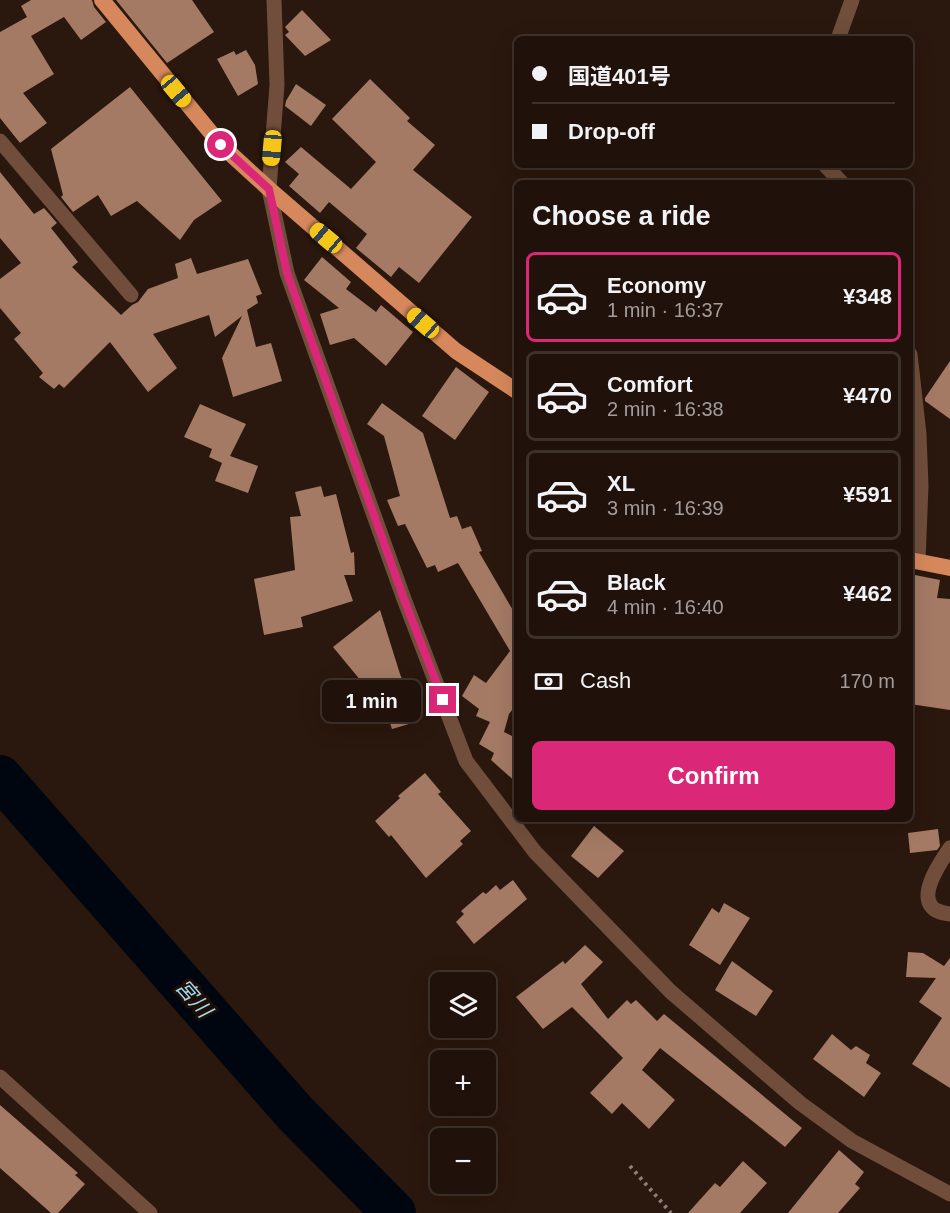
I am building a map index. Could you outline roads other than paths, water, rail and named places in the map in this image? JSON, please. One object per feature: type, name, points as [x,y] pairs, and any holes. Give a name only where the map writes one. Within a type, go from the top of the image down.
[{"type":"highway","points":[[102,0],[221,145],[456,351],[514,389]]},
{"type":"highway","points":[[914,560],[950,567]]},
{"type":"street","points":[[274,0],[277,85],[269,189],[287,273],[404,599],[466,761],[535,852],[671,992],[817,1116],[852,1141],[950,1194]]},
{"type":"street","points":[[839,36],[852,0]]},
{"type":"street","points":[[0,141],[131,296]]},
{"type":"street","points":[[828,168],[839,180]]},
{"type":"street","points":[[913,390],[921,486],[914,560]]},
{"type":"street","points":[[950,848],[933,876],[928,891],[929,904],[935,910],[950,914]]},
{"type":"street","points":[[0,1077],[150,1213]]},
{"type":"waterway","name":"宮川","points":[[0,777],[295,1113],[394,1213]]}]
